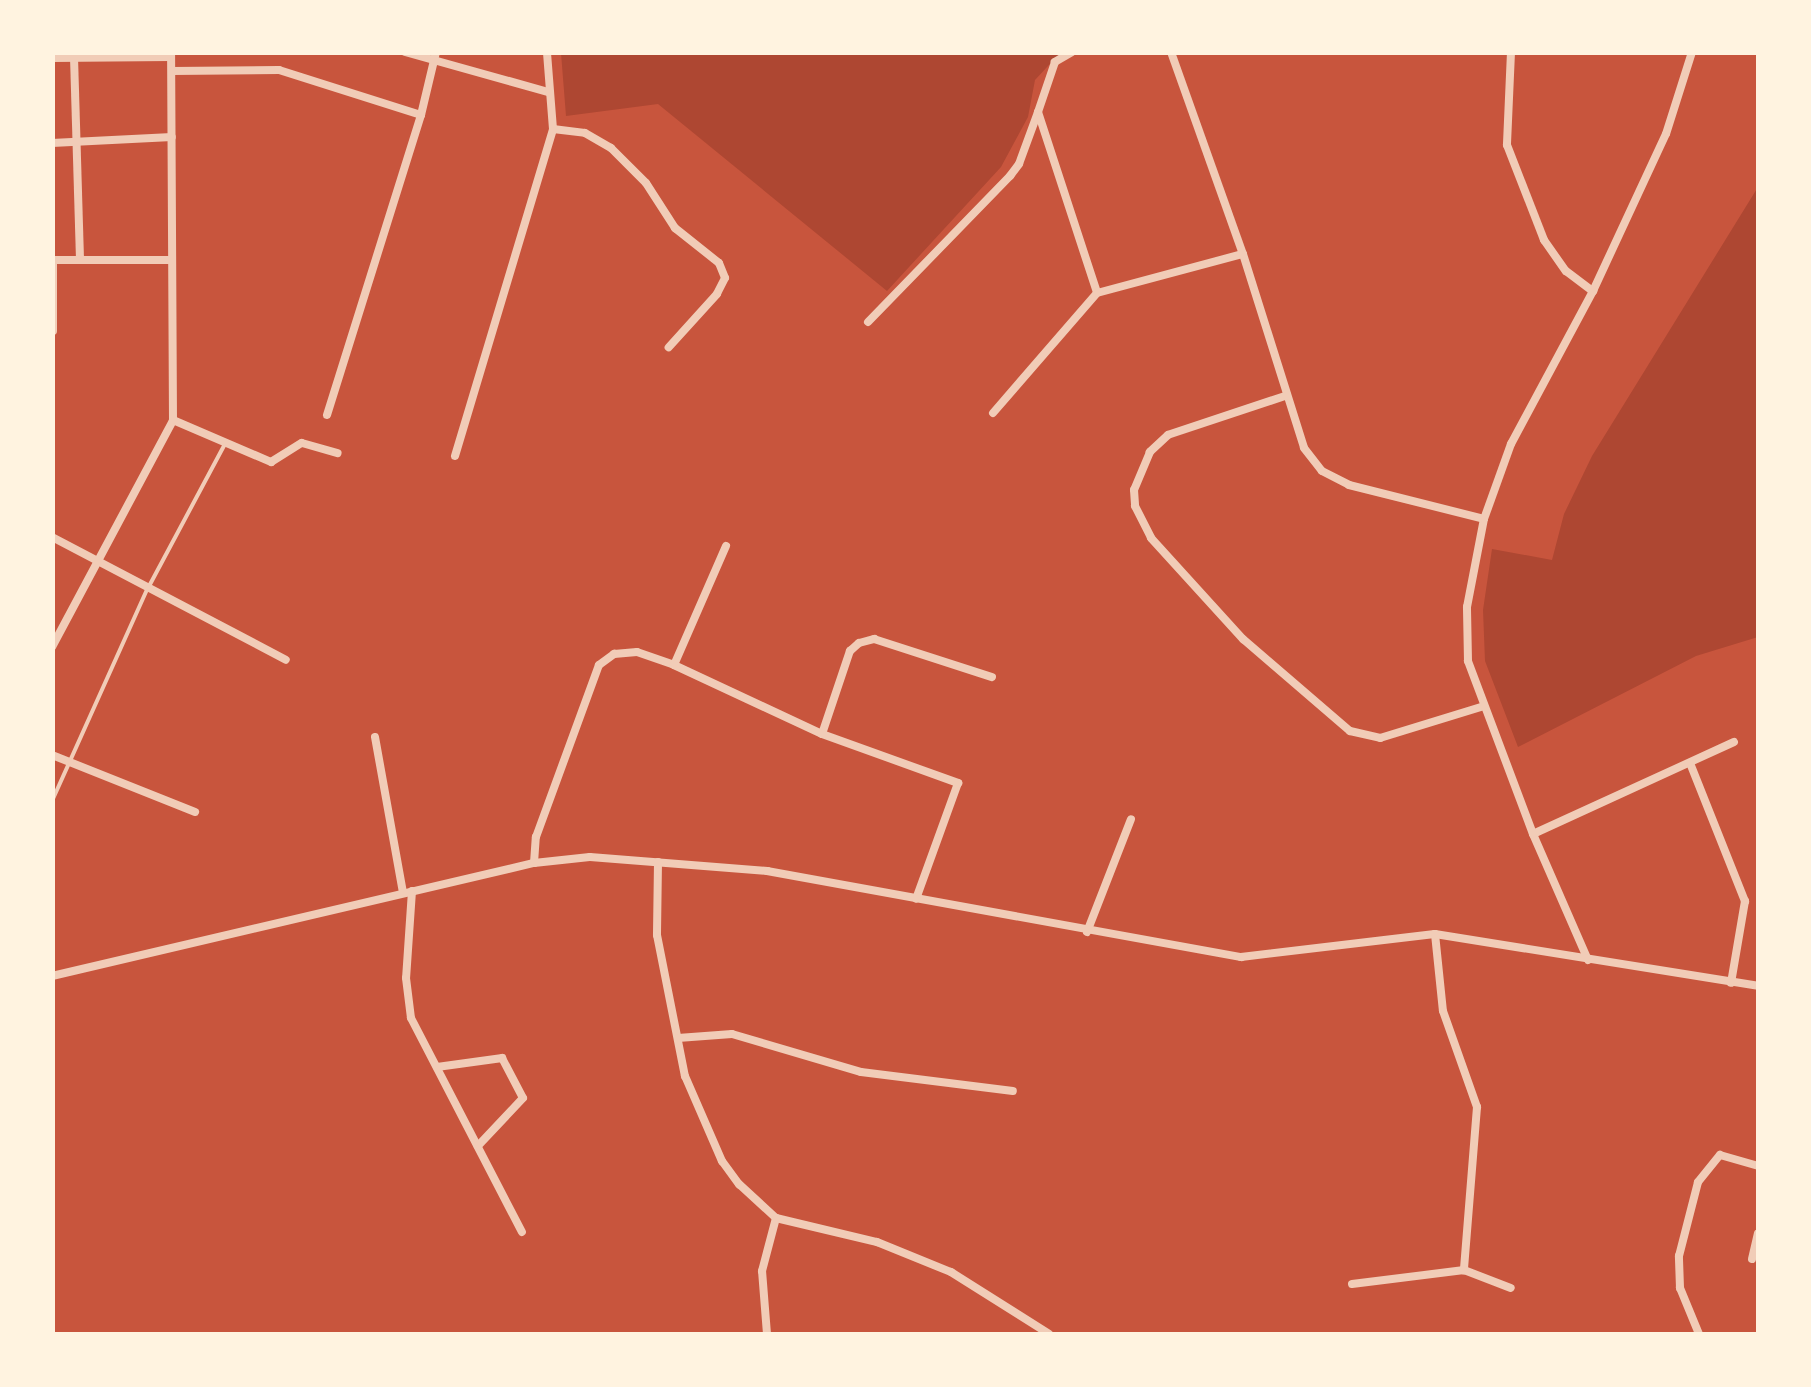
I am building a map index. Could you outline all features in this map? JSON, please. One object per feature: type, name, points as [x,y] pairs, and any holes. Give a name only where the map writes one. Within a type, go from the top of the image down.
[{"type":"street","points":[[405,52],[436,57],[548,92]]},
{"type":"street","points":[[454,456],[553,129],[546,52]]},
{"type":"street","points":[[868,322],[1010,176],[1019,164],[1055,62],[1072,52]]},
{"type":"street","points":[[1171,52],[1304,448],[1322,471],[1349,485],[1484,519]]},
{"type":"street","points":[[1511,52],[1507,144],[1544,240],[1566,271],[1593,291]]},
{"type":"street","points":[[1588,960],[1533,834],[1468,660],[1468,607],[1484,519],[1511,444],[1593,291],[1666,134],[1692,52]]},
{"type":"street","points":[[52,58],[171,55],[173,420],[52,647]]},
{"type":"street","points":[[327,415],[436,57]]},
{"type":"street","points":[[74,58],[80,260]]},
{"type":"street","points":[[172,72],[279,70],[421,115]]},
{"type":"street","points":[[1038,112],[1097,293]]},
{"type":"street","points":[[553,129],[585,133],[611,148],[654,192],[675,228],[719,263],[725,278],[717,294],[670,348]]},
{"type":"street","points":[[52,143],[172,138]]},
{"type":"street","points":[[994,413],[1097,293],[1242,254]]},
{"type":"street","points":[[53,331],[53,260],[172,260]]},
{"type":"street","points":[[1285,396],[1168,434],[1150,452],[1134,490],[1135,506],[1150,538],[1243,639],[1350,732],[1380,738],[1484,706]]},
{"type":"street","points":[[173,420],[271,462],[302,442],[338,453]]},
{"type":"street","points":[[52,537],[286,660]]},
{"type":"street","points":[[674,665],[726,546]]},
{"type":"street","points":[[822,734],[850,651],[859,643],[874,638],[992,677]]},
{"type":"street","points":[[534,863],[536,837],[599,665],[614,654],[637,652],[674,665],[822,734],[958,783],[916,899]]},
{"type":"street","points":[[375,737],[407,891],[406,978],[411,1018],[522,1232]]},
{"type":"street","points":[[1533,834],[1734,742]]},
{"type":"street","points":[[52,755],[195,812]]},
{"type":"street","points":[[1690,763],[1745,901],[1731,982]]},
{"type":"street","points":[[1087,932],[1132,819]]},
{"type":"street","points":[[52,976],[407,891],[534,863],[590,857],[767,870],[1087,932],[1241,957],[1435,934],[1758,986]]},
{"type":"street","points":[[658,862],[657,935],[686,1076],[722,1162],[776,1218],[877,1242],[951,1272],[1034,1331],[1049,1334]]},
{"type":"street","points":[[1435,934],[1443,1010],[1477,1108],[1464,1270]]},
{"type":"street","points":[[678,1038],[732,1034],[861,1072],[1012,1091]]},
{"type":"street","points":[[437,1067],[502,1058],[523,1098],[478,1146]]},
{"type":"street","points":[[1698,1334],[1680,1288],[1679,1256],[1698,1182],[1720,1154],[1758,1166]]},
{"type":"street","points":[[766,1334],[762,1271],[776,1218]]},
{"type":"street","points":[[1752,1259],[1758,1234]]},
{"type":"street","points":[[1352,1284],[1464,1270],[1511,1288]]},
{"type":"lane","points":[[52,801],[147,590],[225,444]]},
{"type":"shaded area","points":[[561,52],[1060,53],[1035,80],[1028,117],[1001,167],[887,291],[658,104],[566,116]]},
{"type":"shaded area","points":[[1758,187],[1758,637],[1696,656],[1518,747],[1485,661],[1483,610],[1492,549],[1552,560],[1564,514],[1592,456]]}]
